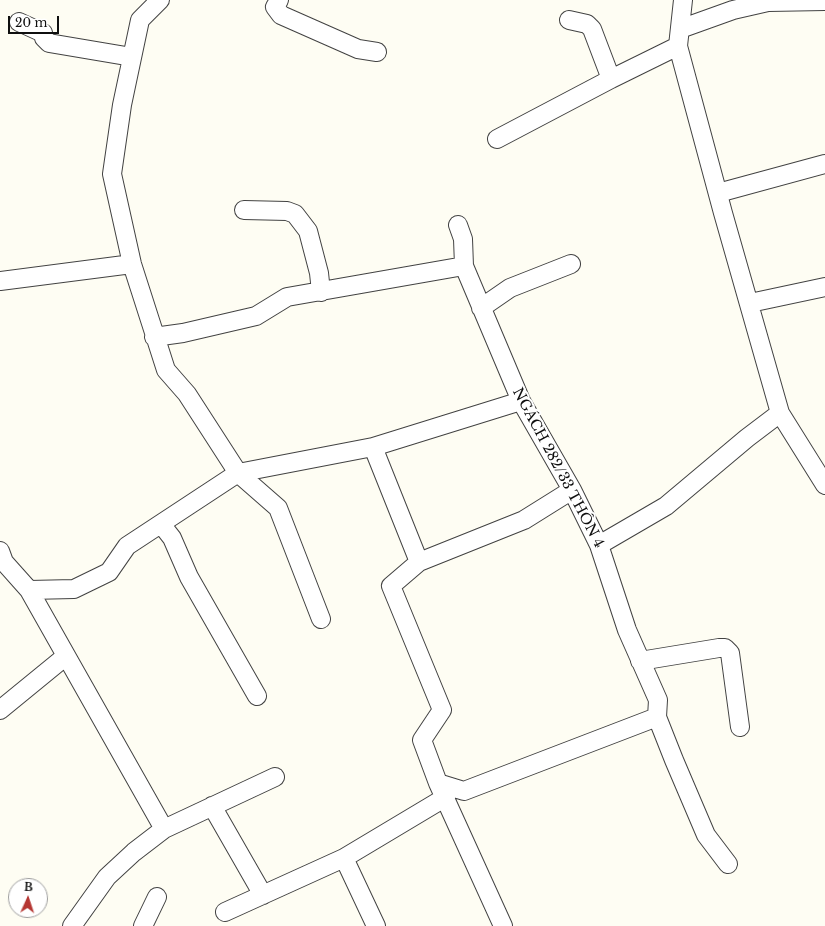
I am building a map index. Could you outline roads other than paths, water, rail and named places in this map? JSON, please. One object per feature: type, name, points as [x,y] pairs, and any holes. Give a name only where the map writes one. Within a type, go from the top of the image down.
[{"type":"street","points":[[160,0],[140,20],[122,105],[112,174],[132,264],[154,337],[166,370],[187,394],[238,473],[278,508],[321,619]]},
{"type":"street","points":[[279,0],[276,6],[281,15],[358,49],[377,52]]},
{"type":"street","points":[[683,0],[679,38],[718,193],[780,413],[822,475]]},
{"type":"street","points":[[497,139],[611,79],[679,38],[733,10],[768,2],[825,1]]},
{"type":"street","points":[[569,20],[587,24],[592,29],[611,79]]},
{"type":"street","points":[[19,22],[43,33],[49,44],[132,56]]},
{"type":"street","points":[[718,193],[825,164]]},
{"type":"street","points":[[244,210],[287,211],[295,214],[308,231],[319,273],[321,292]]},
{"type":"street","name":"NGÁCH 282/33 THÔN 4","points":[[458,225],[463,239],[464,266],[481,308],[521,401],[572,490],[599,545],[627,630],[658,700],[657,717],[706,835],[728,864]]},
{"type":"street","points":[[0,281],[132,264]]},
{"type":"street","points":[[481,308],[510,288],[571,264]]},
{"type":"street","points":[[154,337],[182,333],[256,316],[287,297],[464,266]]},
{"type":"street","points":[[750,303],[825,287]]},
{"type":"street","points":[[29,590],[74,589],[109,572],[127,546],[238,473],[373,447],[521,401]]},
{"type":"street","points":[[599,545],[666,506],[747,438],[780,413]]},
{"type":"street","points":[[373,447],[419,562]]},
{"type":"street","points":[[503,926],[442,790],[422,740],[442,710],[391,586],[419,562],[524,520],[572,490]]},
{"type":"street","points":[[161,524],[172,538],[190,577],[257,696]]},
{"type":"street","points":[[0,551],[6,574],[29,590],[164,828]]},
{"type":"street","points":[[640,662],[725,648],[730,653],[740,727]]},
{"type":"street","points":[[0,710],[66,656]]},
{"type":"street","points":[[225,912],[344,858],[442,790],[464,791],[657,717]]},
{"type":"street","points":[[72,926],[107,876],[164,828],[275,777]]},
{"type":"street","points":[[212,806],[263,895]]},
{"type":"street","points":[[344,858],[376,926]]},
{"type":"street","points":[[143,926],[157,897]]}]
